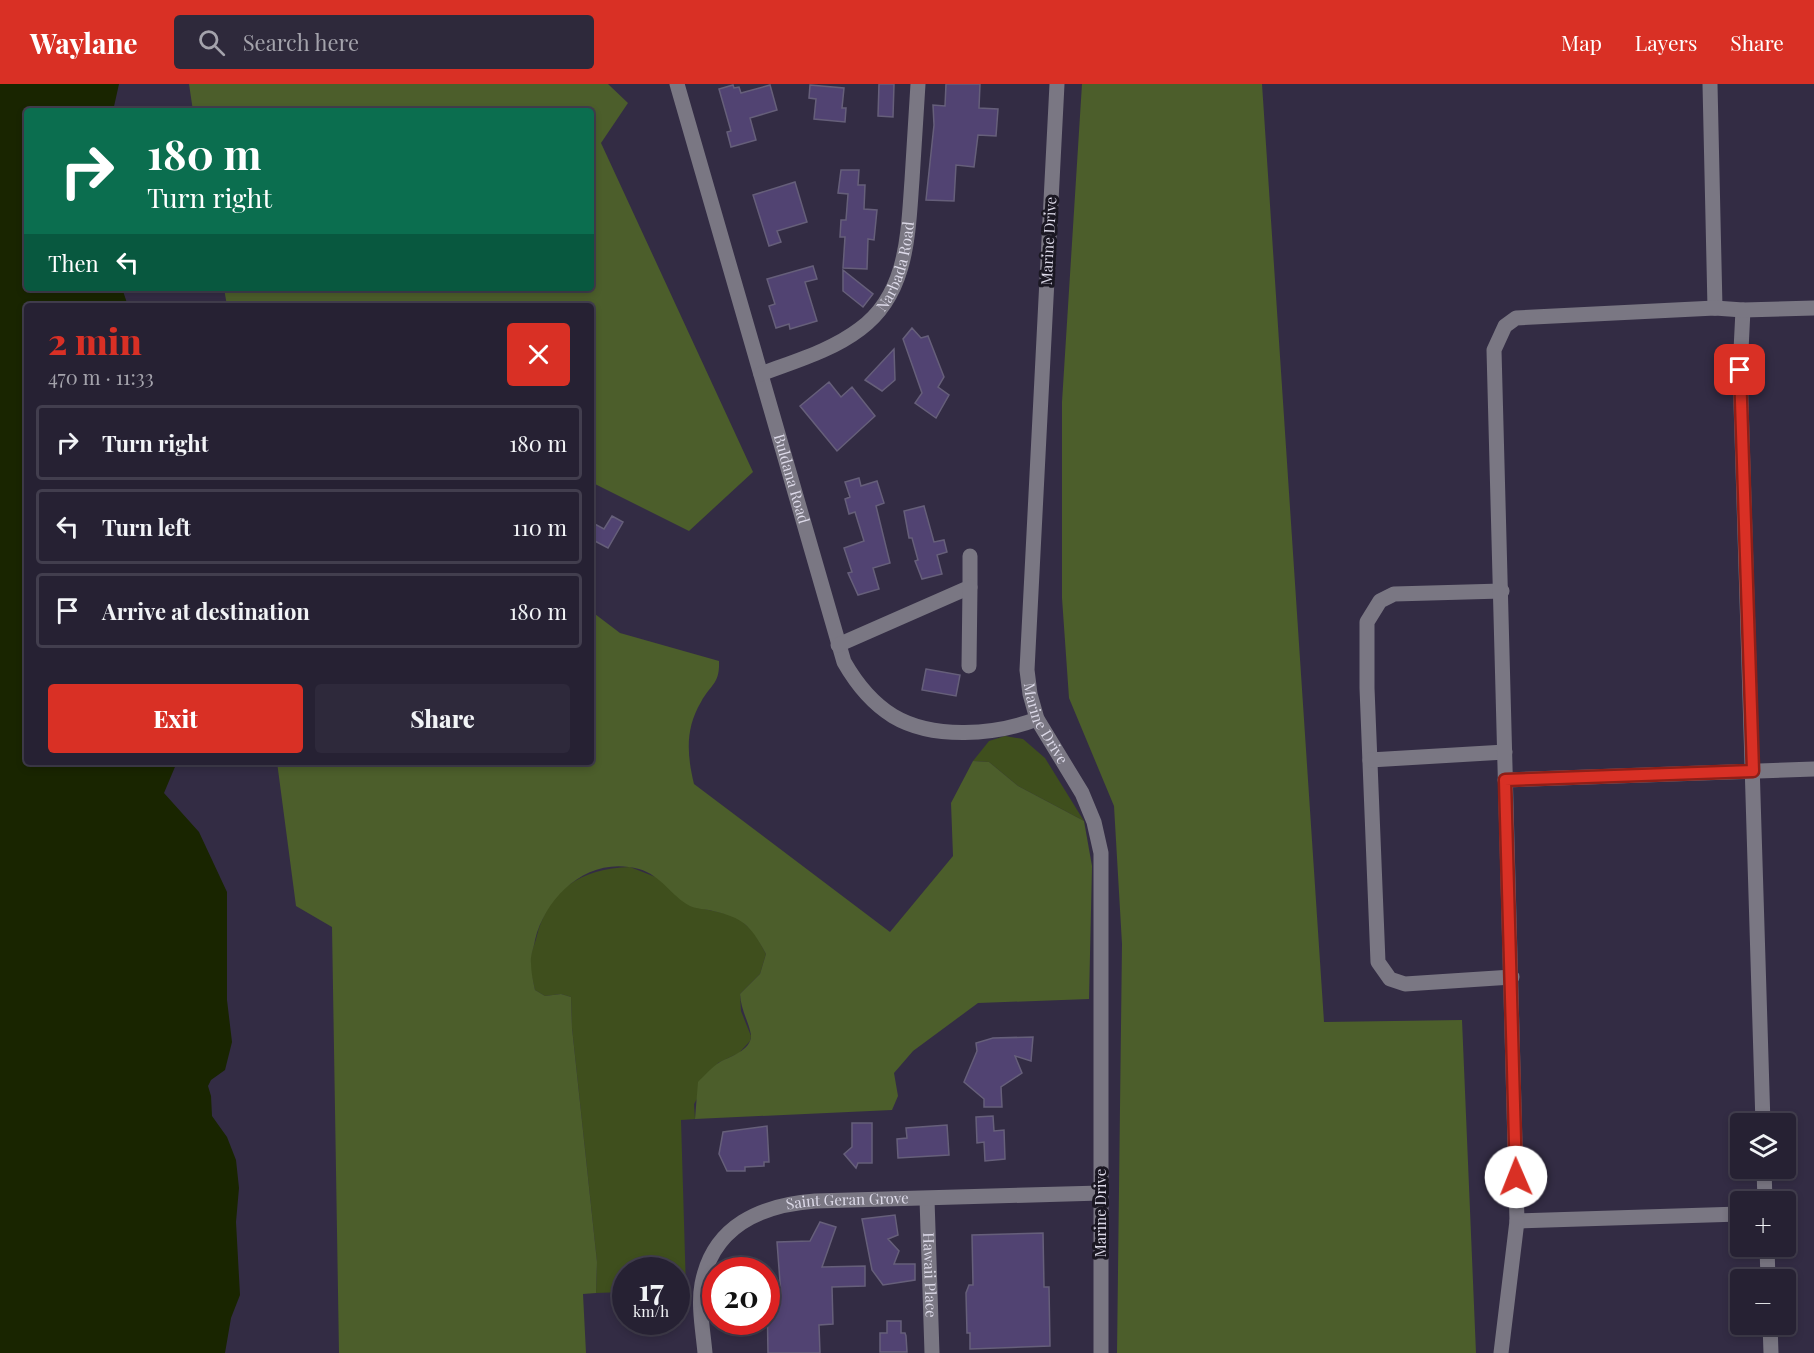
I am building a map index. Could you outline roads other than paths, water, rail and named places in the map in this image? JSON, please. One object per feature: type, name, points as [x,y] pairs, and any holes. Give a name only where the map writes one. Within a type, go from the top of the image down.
[{"type":"street","name":"Buldana Road","points":[[677,84],[838,645],[854,679],[872,699],[893,716],[914,725],[946,731],[981,731],[1037,718]]},
{"type":"street","name":"Narbada Road","points":[[761,374],[831,348],[862,328],[883,307],[899,277],[907,247],[918,84]]},
{"type":"street","name":"Marine Drive","points":[[1057,84],[1028,631],[1030,694],[1037,718],[1082,793],[1094,822],[1101,853],[1101,1353]]},
{"type":"street","points":[[1710,84],[1715,308]]},
{"type":"street","points":[[1501,1353],[1517,1221],[1494,350],[1505,326],[1516,318],[1715,308],[1743,310],[1814,308]]},
{"type":"street","points":[[1743,310],[1740,370],[1763,1113]]},
{"type":"street","points":[[969,666],[970,556]]},
{"type":"street","points":[[838,645],[970,587]]},
{"type":"street","points":[[1502,591],[1394,594],[1380,601],[1367,622],[1370,760],[1375,934],[1378,962],[1383,973],[1390,979],[1405,984],[1512,977]]},
{"type":"street","points":[[1370,760],[1505,752]]},
{"type":"street","points":[[1505,780],[1814,768]]},
{"type":"street","name":"Saint Geran Grove","points":[[705,1353],[701,1284],[708,1263],[739,1223],[760,1210],[786,1203],[1101,1193]]},
{"type":"street","name":"Hawaii Place","points":[[927,1199],[932,1353]]},
{"type":"street","points":[[1517,1221],[1730,1214]]},
{"type":"street","points":[[1770,1335],[1771,1353]]}]
